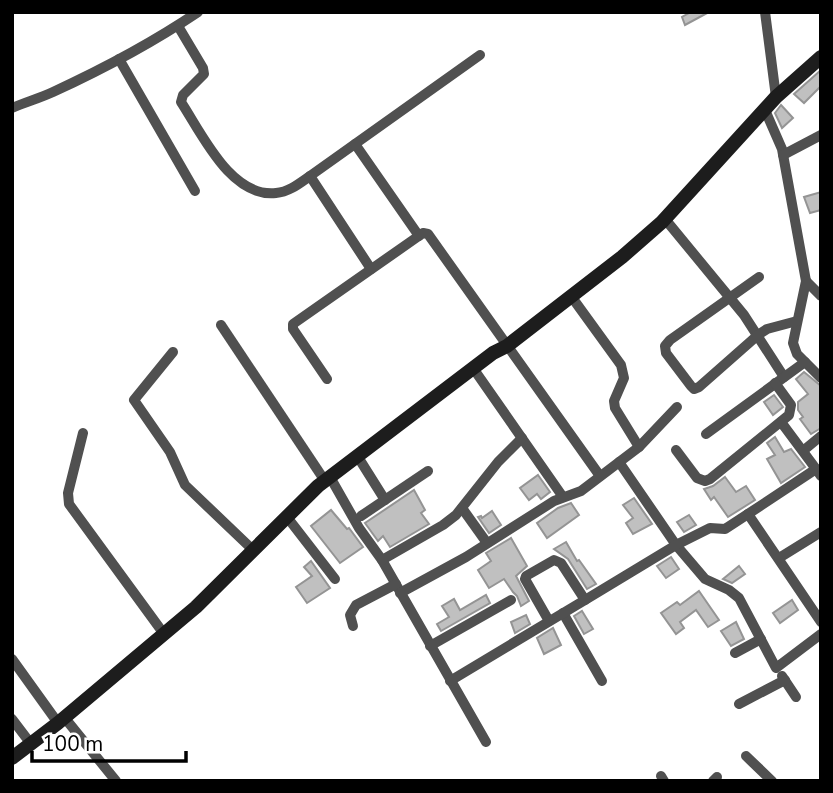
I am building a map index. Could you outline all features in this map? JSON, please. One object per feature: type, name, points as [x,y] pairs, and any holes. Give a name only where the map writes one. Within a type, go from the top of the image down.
[{"type":"street","points":[[12,108],[51,93],[119,59],[198,12]]},
{"type":"street","points":[[765,12],[776,97]]},
{"type":"street","points":[[177,26],[204,74],[183,95],[181,103],[236,181],[252,189],[274,194],[290,190],[480,55]]},
{"type":"street","points":[[12,758],[164,634],[328,479],[622,257],[665,219],[776,97],[821,57]]},
{"type":"street","points":[[119,59],[195,191]]},
{"type":"street","points":[[765,110],[783,155],[806,281],[793,343],[797,354],[821,378]]},
{"type":"street","points":[[783,155],[821,135]]},
{"type":"street","points":[[355,144],[419,236]]},
{"type":"street","points":[[310,176],[371,269]]},
{"type":"street","points":[[665,219],[758,335],[791,405],[789,415],[730,465],[705,481],[697,478],[676,450]]},
{"type":"street","points":[[327,379],[293,329],[293,324],[423,233],[431,236],[600,476]]},
{"type":"street","points":[[759,277],[670,340],[666,353],[687,382],[694,388],[699,387],[758,335],[768,329],[797,321]]},
{"type":"street","points":[[806,281],[821,296]]},
{"type":"street","points":[[571,296],[621,365],[624,378],[614,401],[615,408],[639,447]]},
{"type":"street","points":[[221,325],[382,560],[486,742]]},
{"type":"street","points":[[173,352],[134,400],[170,452],[185,485],[254,551]]},
{"type":"street","points":[[706,434],[805,362]]},
{"type":"street","points":[[473,368],[563,497]]},
{"type":"street","points":[[353,626],[350,615],[356,605],[398,589],[487,544],[563,497],[581,491],[639,447],[677,407]]},
{"type":"street","points":[[450,681],[676,545],[710,528],[725,529],[819,472],[781,422]]},
{"type":"street","points":[[83,433],[68,493],[69,504],[164,634]]},
{"type":"street","points":[[804,450],[821,436]]},
{"type":"street","points":[[382,560],[443,525],[462,508],[498,462],[522,438]]},
{"type":"street","points":[[358,457],[385,500]]},
{"type":"street","points":[[619,461],[676,545],[705,579],[729,590],[739,598],[776,668],[796,697]]},
{"type":"street","points":[[361,516],[428,471]]},
{"type":"street","points":[[462,508],[487,544]]},
{"type":"street","points":[[748,514],[821,622]]},
{"type":"street","points":[[287,517],[335,579]]},
{"type":"street","points":[[779,558],[821,532]]},
{"type":"street","points":[[549,621],[526,583],[526,576],[554,560],[558,561],[585,600]]},
{"type":"street","points":[[430,646],[511,600]]},
{"type":"street","points":[[810,608],[821,600]]},
{"type":"street","points":[[563,613],[602,681]]},
{"type":"street","points":[[776,668],[821,634]]},
{"type":"street","points":[[735,653],[761,639]]},
{"type":"street","points":[[12,659],[61,720],[116,781]]},
{"type":"street","points":[[739,704],[785,680]]},
{"type":"street","points":[[12,719],[31,744]]},
{"type":"street","points":[[746,756],[772,781]]},
{"type":"building","points":[[691,12],[709,12],[685,25],[682,17]]},
{"type":"building","points":[[821,70],[821,86],[804,103],[794,94]]},
{"type":"building","points":[[781,105],[793,118],[782,128],[775,113]]},
{"type":"building","points":[[821,192],[821,210],[810,213],[804,197]]},
{"type":"building","points":[[804,372],[821,386],[821,428],[811,434],[800,419],[803,417],[798,410],[798,402],[808,394],[796,379]]},
{"type":"building","points":[[774,395],[783,407],[773,415],[764,402]]},
{"type":"building","points":[[775,437],[784,452],[791,449],[805,467],[781,483],[767,459],[775,455],[767,443]]},
{"type":"building","points":[[538,475],[550,492],[541,499],[537,494],[529,500],[520,488]]},
{"type":"building","points":[[725,477],[736,492],[746,486],[755,500],[728,517],[714,497],[711,500],[704,489]]},
{"type":"building","points":[[414,490],[425,510],[421,513],[429,524],[390,547],[383,536],[378,541],[365,523]]},
{"type":"building","points":[[634,498],[652,524],[633,534],[626,523],[633,518],[623,505]]},
{"type":"building","points":[[571,503],[579,515],[547,538],[537,523],[558,508]]},
{"type":"building","points":[[331,510],[363,547],[340,563],[311,526]]},
{"type":"building","points":[[492,511],[501,525],[489,533],[478,517],[482,518]]},
{"type":"building","points":[[689,515],[696,525],[684,532],[677,522]]},
{"type":"building","points":[[511,538],[527,566],[516,576],[529,601],[521,606],[504,579],[489,588],[478,570],[491,561],[486,553]]},
{"type":"building","points":[[566,542],[596,584],[587,589],[568,559],[554,549]]},
{"type":"building","points":[[671,557],[679,569],[666,578],[657,566]]},
{"type":"building","points":[[311,561],[330,588],[307,603],[296,587],[312,576],[304,567]]},
{"type":"building","points":[[739,566],[745,574],[732,583],[723,579]]},
{"type":"building","points":[[699,591],[719,620],[708,627],[696,610],[680,622],[684,628],[676,634],[661,613],[677,602],[680,605]]},
{"type":"building","points":[[486,595],[490,603],[441,631],[437,624],[449,617],[442,606],[454,599],[460,610]]},
{"type":"building","points":[[792,600],[798,610],[780,623],[773,613]]},
{"type":"building","points":[[582,611],[593,629],[584,634],[574,616]]},
{"type":"building","points":[[526,615],[530,624],[515,633],[511,622]]},
{"type":"building","points":[[736,622],[744,639],[731,646],[721,631]]},
{"type":"building","points":[[553,628],[561,645],[544,654],[537,638]]}]
